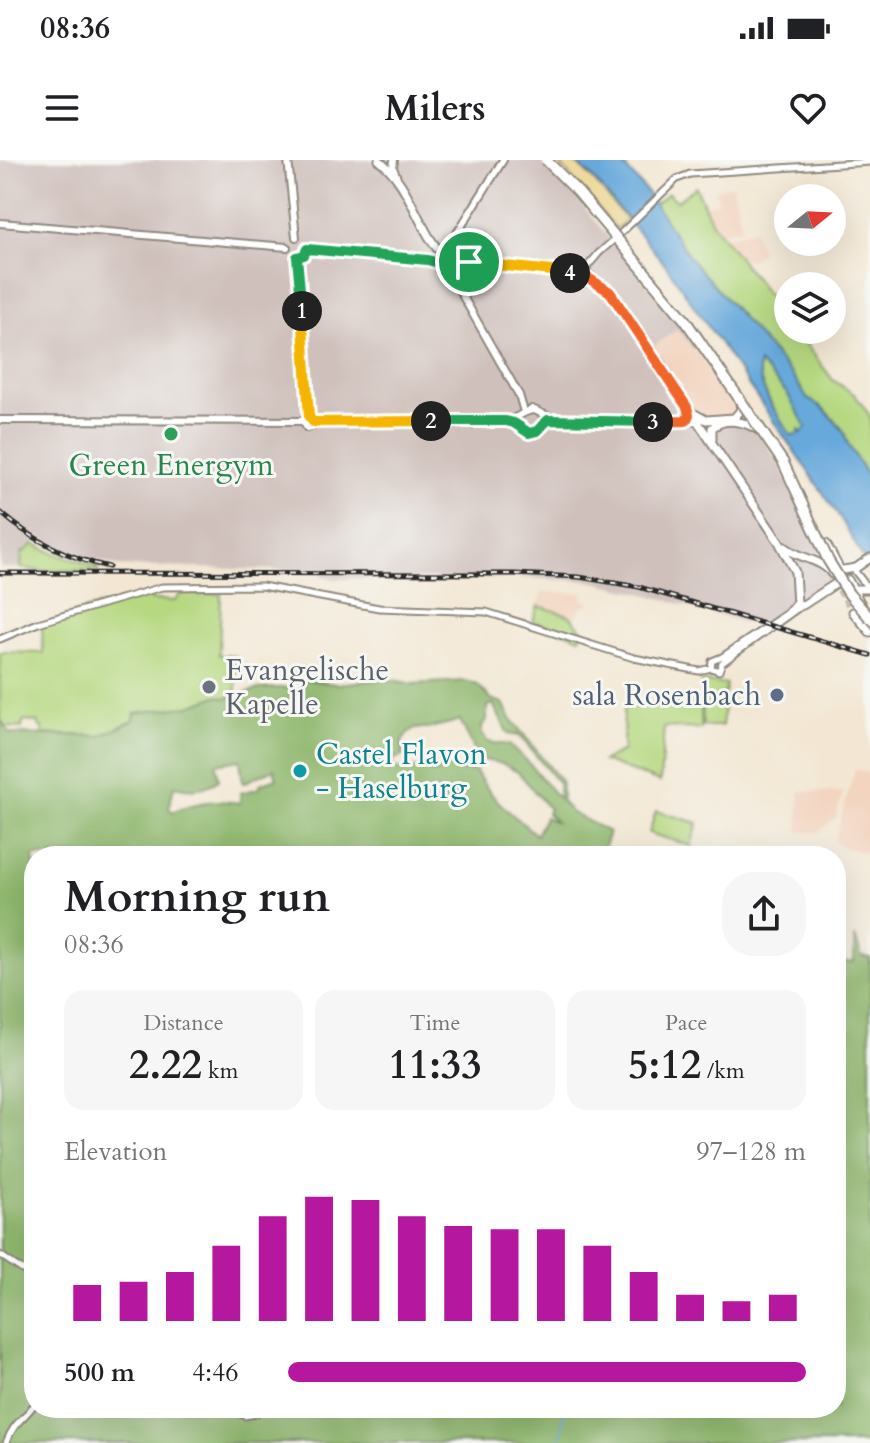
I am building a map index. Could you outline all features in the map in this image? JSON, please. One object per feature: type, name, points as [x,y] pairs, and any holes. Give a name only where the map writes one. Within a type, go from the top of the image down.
[{"type":"highway","points":[[544,160],[578,192],[685,320],[783,462],[828,560],[870,622]]},
{"type":"highway","points":[[555,160],[689,317],[786,460],[835,565],[870,622]]},
{"type":"main road","points":[[289,160],[296,237]]},
{"type":"main road","points":[[381,160],[393,162],[397,177]]},
{"type":"main road","points":[[381,160],[397,177],[437,248],[455,265]]},
{"type":"main road","points":[[502,160],[449,246],[455,265],[519,395],[521,428]]},
{"type":"main road","points":[[544,160],[682,320],[785,472],[804,512],[815,524],[827,559],[817,564],[800,562],[785,552]]},
{"type":"main road","points":[[593,214],[604,220],[617,235],[638,263],[640,271]]},
{"type":"main road","points":[[0,223],[287,247]]},
{"type":"main road","points":[[428,232],[439,245],[449,246]]},
{"type":"main road","points":[[296,237],[306,242],[307,249],[304,255],[297,257],[290,255],[287,247],[296,237]]},
{"type":"main road","points":[[428,260],[436,259],[437,248]]},
{"type":"main road","points":[[307,249],[455,265],[573,273],[598,282],[610,292],[779,542],[795,572],[801,602],[834,580],[842,570]]},
{"type":"main road","points":[[297,257],[308,420]]},
{"type":"main road","points":[[519,395],[536,412],[542,425]]},
{"type":"main road","points":[[687,407],[702,419],[731,419],[736,418],[741,410],[739,402]]},
{"type":"main road","points":[[686,421],[689,415],[687,407]]},
{"type":"main road","points":[[0,420],[506,421],[536,412],[557,420]]},
{"type":"main road","points":[[506,421],[534,433],[547,421],[557,420],[697,421]]},
{"type":"main road","points":[[717,450],[711,436],[716,424],[738,422],[758,430]]},
{"type":"main road","points":[[779,542],[798,557],[827,567],[834,580],[843,585],[870,558]]},
{"type":"main road","points":[[825,551],[855,589],[870,622]]},
{"type":"main road","points":[[795,572],[800,562]]},
{"type":"main road","points":[[842,570],[856,570]]},
{"type":"main road","points":[[855,589],[870,590]]},
{"type":"main road","points":[[854,611],[870,622]]},
{"type":"street","points":[[610,292],[590,275],[587,270],[590,262],[682,176],[700,172],[870,162]]},
{"type":"street","points":[[856,570],[870,590]]},
{"type":"street","points":[[0,639],[38,623],[162,587],[206,585],[277,588],[379,608],[486,612],[634,658],[699,671],[711,668],[719,671],[720,661]]},
{"type":"street","points":[[711,668],[712,661],[720,661],[801,602]]},
{"type":"street","points":[[0,1255],[24,1270]]},
{"type":"street","points":[[6,1443],[11,1426],[24,1417]]},
{"type":"shaded area","points":[[0,160],[539,160],[573,194],[697,345],[693,348],[677,329],[654,346],[698,414],[707,419],[729,418],[741,409],[758,432],[780,465],[832,576],[831,580],[760,627],[590,581],[519,578],[334,579],[322,577],[321,571],[117,566],[58,548],[38,536],[34,544],[22,553],[21,568],[0,568]]},
{"type":"shaded area","points":[[733,185],[742,228],[718,234],[710,222],[707,204],[718,202],[716,189]]},
{"type":"shaded area","points":[[752,230],[761,252],[752,260],[741,259],[725,237]]},
{"type":"shaded area","points":[[677,328],[693,348],[697,345],[741,409],[736,417],[707,419],[698,414],[653,345]]},
{"type":"shaded area","points":[[542,592],[584,593],[582,600],[591,603],[581,607],[576,618],[538,605]]},
{"type":"shaded area","points":[[855,769],[870,773],[870,853],[847,849],[834,842]]},
{"type":"shaded area","points":[[800,791],[843,792],[836,818],[817,833],[798,832]]},
{"type":"green space","points":[[696,187],[712,223],[774,303],[774,344],[806,344],[833,380],[855,395],[870,416],[870,481],[843,430],[822,407],[808,399],[793,376],[690,258],[654,205],[668,193],[677,201]]},
{"type":"green space","points":[[758,362],[787,393],[807,427],[802,434],[791,435],[774,410],[760,380]]},
{"type":"green space","points":[[34,544],[98,567],[98,570],[41,571],[21,568],[22,553]]},
{"type":"green space","points":[[181,593],[221,594],[219,655],[236,656],[236,696],[217,696],[190,706],[135,713],[133,721],[100,736],[42,734],[38,722],[23,721],[22,728],[6,727],[0,719],[0,652],[43,653],[42,625],[90,608],[148,595],[152,600],[175,601]]},
{"type":"green space","points":[[538,606],[569,615],[583,631],[580,638],[533,621]]},
{"type":"green space","points":[[388,679],[413,684],[466,681],[478,685],[491,699],[503,703],[511,719],[562,782],[562,802],[572,813],[609,832],[604,846],[24,846],[24,1418],[846,1418],[846,962],[854,962],[855,936],[861,956],[870,958],[870,1443],[0,1443],[0,719],[10,734],[100,736],[133,721],[135,713],[190,706],[217,696],[226,698],[259,689],[299,687],[307,680],[336,684]],"holes":[[[493,704],[508,734],[520,736],[559,784],[559,799],[509,745],[488,742],[482,734],[482,726],[487,720],[487,706]],[[460,720],[474,749],[484,760],[503,764],[519,773],[557,823],[545,817],[536,835],[495,798],[476,771],[456,770],[444,765],[437,773],[392,766],[393,759],[403,756],[402,742],[409,732]],[[240,760],[243,783],[274,769],[277,778],[260,784],[260,788],[240,793],[240,803],[205,802],[172,812],[169,808],[174,786],[208,786],[219,780],[216,764]]]},
{"type":"green space","points":[[702,682],[726,684],[722,726],[703,726]]},
{"type":"green space","points":[[701,701],[701,729],[664,727],[660,782],[603,761],[623,751],[624,708]]},
{"type":"green space","points":[[656,811],[698,823],[691,846],[649,833]]},
{"type":"sand","points":[[556,160],[575,163],[627,220],[616,229]]},
{"type":"water","points":[[571,160],[619,160],[647,192],[690,258],[793,376],[808,399],[822,407],[843,430],[870,481],[870,570],[841,519],[665,264],[590,175]],"holes":[[[759,363],[787,393],[806,427],[802,433],[799,430],[799,434],[791,435],[780,419],[764,390]]]},
{"type":"waterway","points":[[446,1422],[449,1418]]},
{"type":"waterway","points":[[558,1443],[563,1418]]},
{"type":"tunnel","points":[[828,572],[853,612]]},
{"type":"railway","points":[[0,512],[51,547],[109,567]]},
{"type":"railway","points":[[0,573],[514,574],[579,577],[639,587],[870,655]]},
{"type":"place","name":"Green Energym","points":[[171,434]]},
{"type":"place","name":"Evangelische Kapelle","points":[[209,687]]},
{"type":"place","name":"sala Rosenbach","points":[[777,695]]},
{"type":"place","name":"Castel Flavon - Haselburg","points":[[300,771]]},
{"type":"route","points":[[307,249],[428,260],[445,265],[469,262],[573,273],[598,282],[610,292],[687,407],[686,421],[548,420],[534,433],[506,421],[313,422],[309,417],[297,257],[304,255],[307,249]]}]
